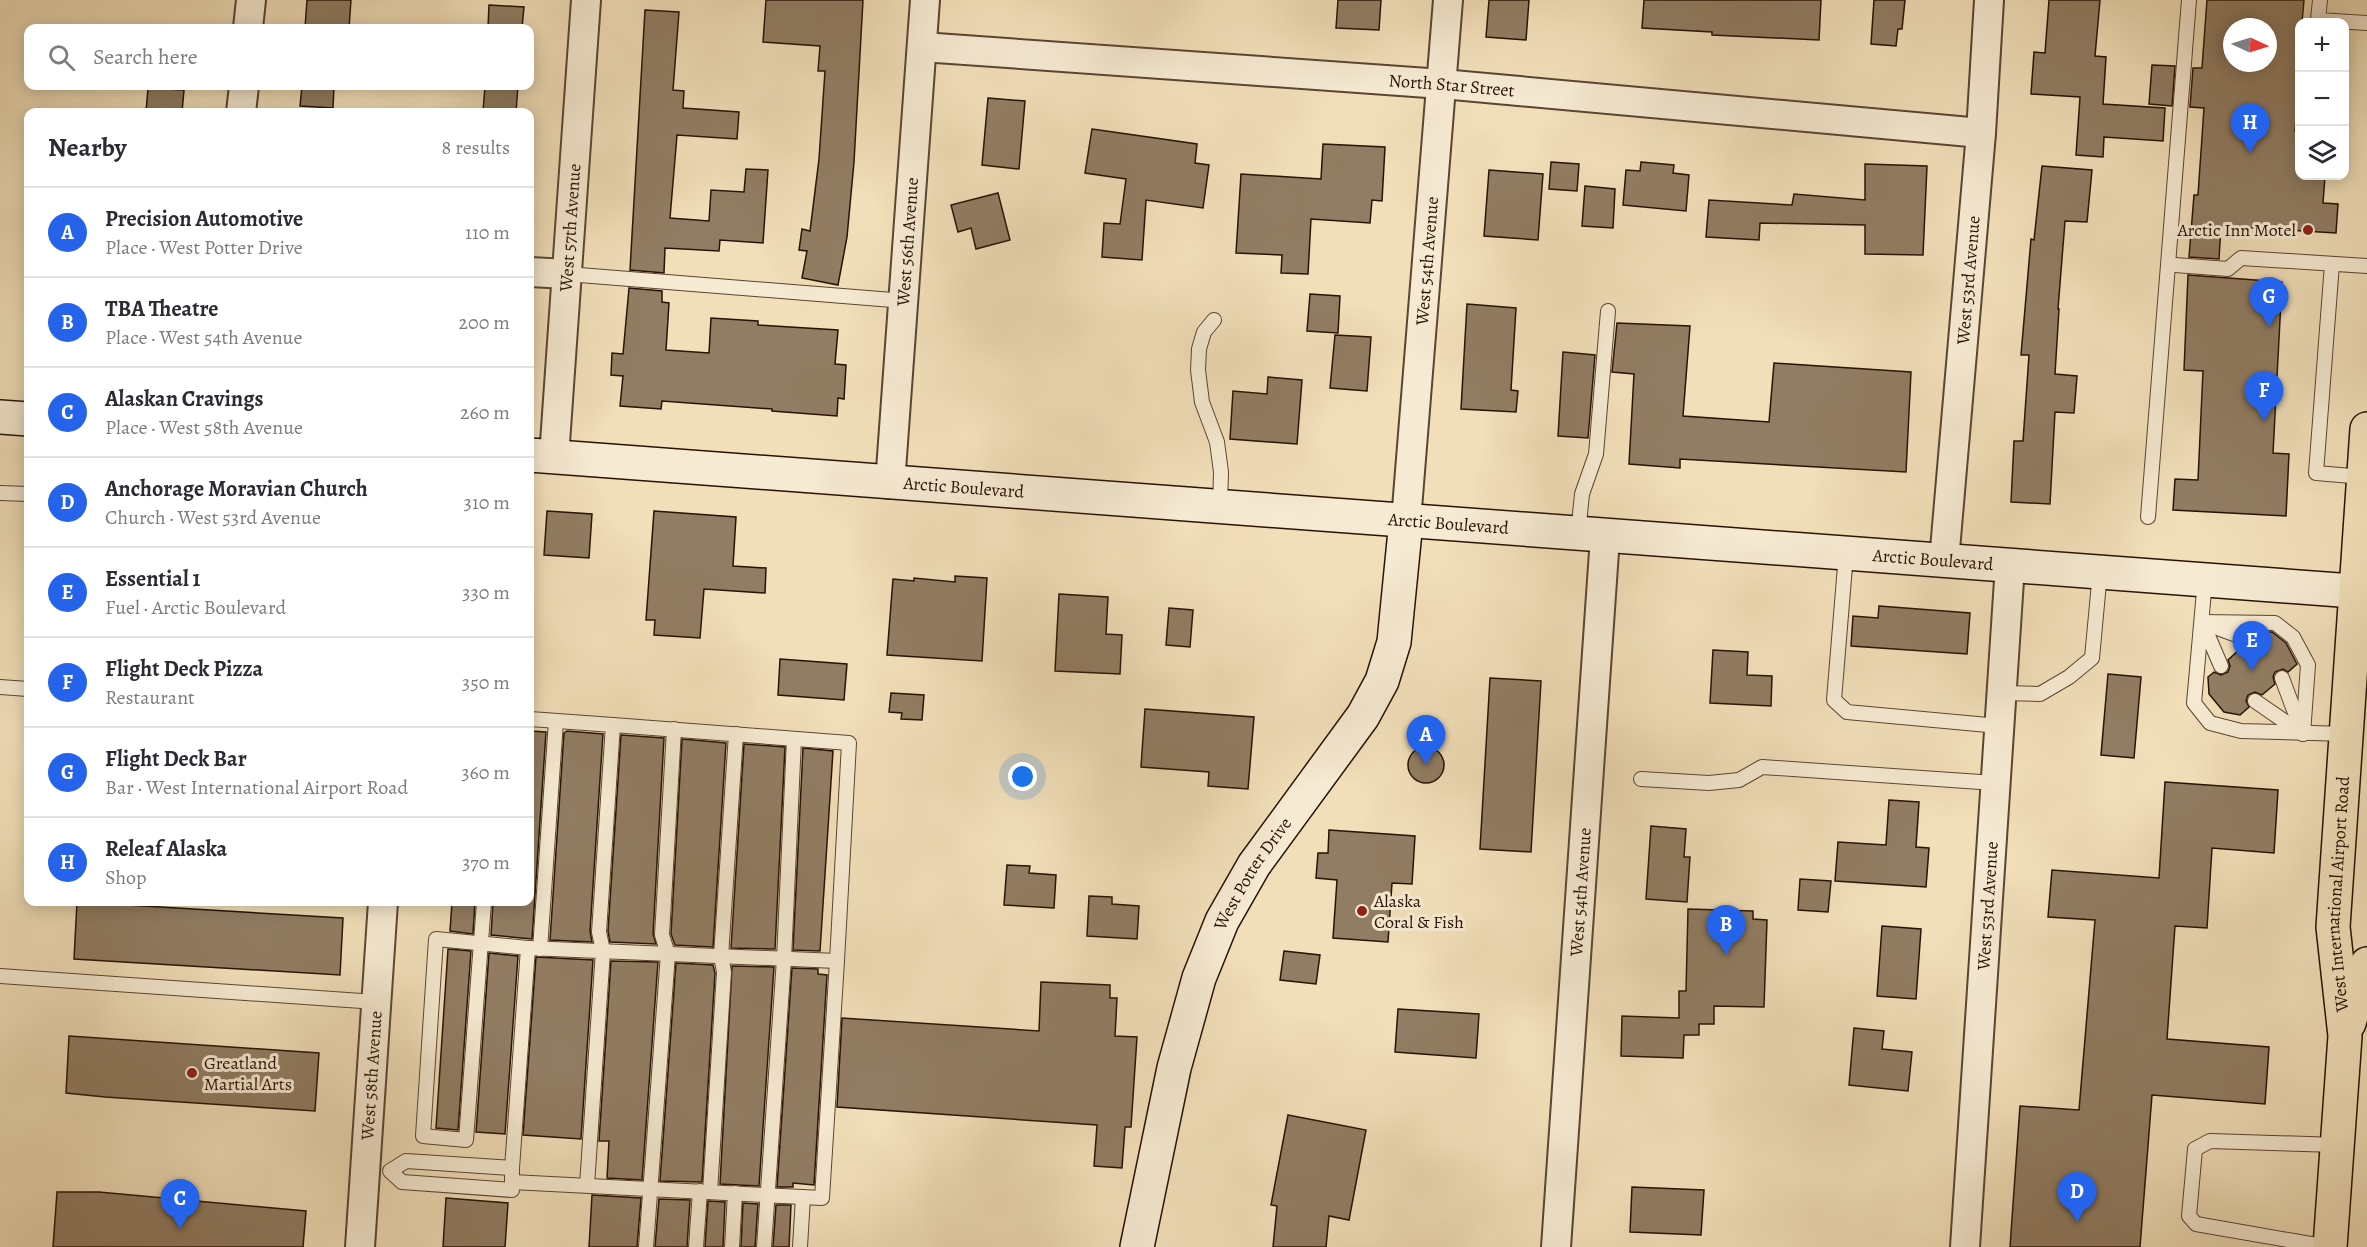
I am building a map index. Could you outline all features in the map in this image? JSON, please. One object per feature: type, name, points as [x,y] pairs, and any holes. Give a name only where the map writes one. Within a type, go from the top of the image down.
[{"type":"main road","points":[[0,417],[24,419]]},
{"type":"main road","name":"West International Airport Road","points":[[2329,1247],[2345,1036],[2333,927],[2346,734],[2361,592],[2367,429]]},
{"type":"main road","name":"Arctic Boulevard","points":[[542,456],[890,484],[2361,592]]},
{"type":"main road","name":"West Potter Drive","points":[[1137,1247],[1174,1068],[1199,978],[1222,921],[1254,865],[1363,716],[1382,681],[1394,642],[1406,521]]},
{"type":"main road","name":"West International Airport Road","points":[[2345,1036],[2367,964]]},
{"type":"street","points":[[248,24],[250,0]]},
{"type":"street","name":"West 57th Avenue","points":[[542,456],[567,274],[586,0]]},
{"type":"street","name":"West 56th Avenue","points":[[890,484],[925,0]]},
{"type":"street","name":"West 54th Avenue","points":[[1406,521],[1448,0]]},
{"type":"street","name":"West 53rd Avenue","points":[[1944,561],[1982,133],[1989,0]]},
{"type":"street","name":"North Star Street","points":[[922,48],[1442,84],[1982,133]]},
{"type":"street","points":[[242,108],[244,90]]},
{"type":"street","points":[[534,272],[567,274]]},
{"type":"street","name":"West 54th Avenue","points":[[1556,1247],[1591,535]]},
{"type":"street","name":"West 53rd Avenue","points":[[1965,1247],[2010,565]]},
{"type":"street","name":"West 58th Avenue","points":[[360,1247],[377,1170],[376,1002],[383,906]]},
{"type":"lane","points":[[2148,517],[2189,0]]},
{"type":"lane","points":[[2320,0],[2318,20],[2367,23]]},
{"type":"lane","points":[[2175,265],[2228,269],[2241,258],[2367,266]]},
{"type":"lane","points":[[2332,264],[2316,474],[2364,477]]},
{"type":"lane","points":[[567,274],[905,301]]},
{"type":"lane","points":[[1591,535],[1582,494],[1596,454],[1608,311]]},
{"type":"lane","points":[[1214,320],[1204,332],[1199,350],[1198,370],[1202,402],[1217,442],[1220,462],[1220,508]]},
{"type":"lane","points":[[0,493],[24,494]]},
{"type":"lane","points":[[1846,554],[1834,700],[1847,712],[1999,726]]},
{"type":"lane","points":[[2002,693],[2040,694],[2069,677],[2092,658],[2100,572]]},
{"type":"lane","points":[[2205,580],[2194,703],[2210,723],[2241,731],[2346,734]]},
{"type":"lane","points":[[2202,622],[2250,640]]},
{"type":"lane","points":[[2202,622],[2221,666]]},
{"type":"lane","points":[[2202,622],[2275,623],[2293,637],[2308,664],[2303,734]]},
{"type":"lane","points":[[2282,678],[2303,734]]},
{"type":"lane","points":[[0,687],[24,689]]},
{"type":"lane","points":[[2255,701],[2303,734]]},
{"type":"lane","points":[[377,1170],[402,1182],[512,1180],[822,1198],[849,743],[534,719]]},
{"type":"lane","points":[[512,1180],[555,721]]},
{"type":"lane","points":[[587,1185],[603,951],[599,932],[613,725]]},
{"type":"lane","points":[[646,1247],[668,954],[662,935],[674,729]]},
{"type":"lane","points":[[696,1247],[705,1191],[724,972],[721,956],[736,734]]},
{"type":"lane","points":[[764,1247],[783,959],[794,739]]},
{"type":"lane","points":[[1641,779],[1709,783],[1739,780],[1762,767],[1995,783]]},
{"type":"lane","points":[[464,1165],[484,906]]},
{"type":"lane","points":[[466,1140],[423,1136],[436,939],[534,949],[837,961]]},
{"type":"lane","points":[[0,976],[376,1002]]},
{"type":"lane","points":[[2329,1247],[2196,1224],[2189,1216],[2195,1149],[2210,1141],[2338,1145]]},
{"type":"lane","points":[[377,1170],[406,1161],[464,1165],[512,1180]]},
{"type":"lane","points":[[732,1247],[735,1193]]},
{"type":"lane","points":[[800,1247],[803,1197]]},
{"type":"building","points":[[307,0],[351,0],[349,24],[305,24]]},
{"type":"building","points":[[766,0],[863,0],[854,162],[847,237],[838,285],[802,278],[807,251],[799,250],[802,229],[810,231],[819,159],[825,71],[818,71],[820,46],[763,42]]},
{"type":"building","points":[[1338,0],[1381,0],[1379,30],[1336,28]]},
{"type":"building","points":[[1489,0],[1529,0],[1526,40],[1486,37]]},
{"type":"building","points":[[1644,0],[1821,0],[1819,40],[1712,35],[1712,32],[1642,28]]},
{"type":"building","points":[[1874,0],[1905,0],[1902,29],[1898,29],[1896,46],[1871,44]]},
{"type":"building","points":[[2049,0],[2100,0],[2095,56],[2106,57],[2103,104],[2165,108],[2163,141],[2104,137],[2103,157],[2076,155],[2080,97],[2031,94],[2034,52],[2045,53]]},
{"type":"building","points":[[2207,0],[2304,0],[2302,18],[2295,18],[2295,180],[2325,180],[2323,203],[2338,204],[2336,233],[2221,226],[2219,259],[2189,257],[2194,195],[2198,195],[2204,108],[2190,107],[2193,68],[2202,68]]},
{"type":"building","points":[[489,5],[524,7],[522,24],[488,24]]},
{"type":"building","points":[[645,10],[679,12],[673,90],[684,91],[683,108],[739,112],[737,139],[677,135],[670,218],[709,221],[711,190],[744,192],[746,169],[768,170],[763,243],[720,240],[719,251],[665,248],[664,273],[630,270]]},
{"type":"building","points":[[2152,65],[2175,66],[2172,106],[2149,104]]},
{"type":"building","points":[[148,90],[184,90],[182,108],[146,108]]},
{"type":"building","points":[[302,90],[334,90],[333,108],[300,106]]},
{"type":"building","points":[[485,90],[518,90],[516,108],[483,108]]},
{"type":"building","points":[[988,98],[1025,101],[1019,169],[982,165]]},
{"type":"building","points":[[1092,129],[1197,144],[1195,163],[1209,165],[1203,208],[1146,200],[1142,260],[1102,257],[1104,223],[1120,224],[1126,179],[1085,173]]},
{"type":"building","points":[[1323,144],[1385,147],[1382,201],[1372,200],[1370,223],[1311,219],[1308,274],[1281,273],[1282,255],[1236,253],[1241,174],[1321,179]]},
{"type":"building","points":[[1551,162],[1579,164],[1577,191],[1549,189]]},
{"type":"building","points":[[1641,162],[1674,165],[1673,173],[1689,175],[1686,211],[1623,205],[1626,170],[1640,171]]},
{"type":"building","points":[[1865,164],[1927,166],[1923,255],[1865,254],[1865,225],[1760,223],[1759,240],[1706,237],[1709,200],[1792,205],[1794,194],[1865,200]]},
{"type":"building","points":[[2042,166],[2092,170],[2087,222],[2065,221],[2055,374],[2077,376],[2074,413],[2055,412],[2050,504],[2011,502],[2014,441],[2023,441],[2029,355],[2021,355],[2031,239],[2034,240]]},
{"type":"building","points":[[1489,170],[1543,174],[1538,240],[1484,236]]},
{"type":"building","points":[[1585,186],[1615,189],[1613,228],[1582,226]]},
{"type":"building","points":[[998,193],[1010,240],[976,249],[971,228],[958,232],[951,205]]},
{"type":"building","points":[[2188,275],[2282,282],[2273,453],[2289,454],[2286,516],[2173,510],[2175,479],[2198,480],[2203,371],[2184,370]]},
{"type":"building","points":[[629,288],[662,291],[662,302],[669,303],[666,350],[709,353],[711,318],[758,321],[758,325],[838,330],[835,364],[846,365],[844,399],[838,398],[837,416],[662,401],[661,409],[620,406],[623,376],[611,375],[612,353],[623,354]]},
{"type":"building","points":[[1310,294],[1340,296],[1338,333],[1307,331]]},
{"type":"building","points":[[1467,304],[1516,308],[1511,390],[1518,391],[1516,412],[1461,409]]},
{"type":"building","points":[[1617,323],[1690,326],[1683,416],[1769,422],[1774,363],[1911,372],[1906,472],[1680,459],[1680,468],[1629,464],[1634,374],[1612,372]]},
{"type":"building","points":[[1335,335],[1371,337],[1367,391],[1330,388]]},
{"type":"building","points":[[1563,352],[1595,355],[1588,438],[1558,436]]},
{"type":"building","points":[[1268,377],[1302,380],[1297,444],[1230,439],[1233,391],[1267,394]]},
{"type":"building","points":[[547,511],[592,514],[589,558],[544,555]]},
{"type":"building","points":[[654,511],[736,517],[733,566],[766,568],[765,593],[704,589],[700,638],[654,635],[655,620],[646,620]]},
{"type":"building","points":[[955,576],[987,578],[982,661],[887,655],[893,579],[914,581],[914,578],[955,582]]},
{"type":"building","points":[[1059,594],[1108,597],[1106,634],[1122,635],[1120,674],[1055,671]]},
{"type":"building","points":[[1879,606],[1970,613],[1967,654],[1851,646],[1853,616],[1878,618]]},
{"type":"building","points":[[1169,608],[1193,610],[1190,647],[1166,645]]},
{"type":"building","points":[[2259,632],[2272,632],[2286,643],[2297,664],[2288,672],[2283,669],[2275,672],[2273,677],[2275,684],[2262,695],[2255,692],[2248,695],[2246,701],[2249,707],[2240,715],[2224,712],[2209,694],[2208,677],[2214,672],[2221,675],[2228,672],[2230,666],[2228,660],[2242,647],[2251,649],[2256,646]]},
{"type":"building","points":[[1713,650],[1748,652],[1747,675],[1772,676],[1771,706],[1710,703]]},
{"type":"building","points":[[780,659],[847,664],[844,700],[778,695]]},
{"type":"building","points":[[2108,674],[2141,677],[2134,758],[2101,755]]},
{"type":"building","points":[[1490,678],[1541,681],[1531,852],[1480,849]]},
{"type":"building","points":[[891,693],[924,695],[922,720],[901,719],[902,713],[889,712]]},
{"type":"building","points":[[1145,709],[1254,717],[1248,789],[1208,786],[1209,772],[1141,767]]},
{"type":"building","points":[[534,731],[546,732],[532,939],[491,935],[493,906],[534,906]]},
{"type":"building","points":[[567,731],[603,734],[590,931],[592,942],[550,940],[564,733]]},
{"type":"building","points":[[621,735],[664,738],[653,934],[656,944],[610,942],[608,931]]},
{"type":"building","points":[[682,739],[726,743],[713,947],[675,945],[671,934]]},
{"type":"building","points":[[744,744],[785,747],[775,949],[731,948]]},
{"type":"building","points":[[1426,747],[1439,752],[1444,765],[1439,778],[1426,783],[1413,778],[1408,765],[1413,752]]},
{"type":"building","points":[[803,748],[833,751],[820,951],[793,950]]},
{"type":"building","points":[[2165,782],[2278,790],[2274,853],[2212,848],[2207,928],[2175,926],[2167,1039],[2269,1047],[2265,1104],[2152,1095],[2140,1247],[2010,1247],[2020,1106],[2079,1110],[2095,920],[2048,917],[2052,870],[2159,878]]},
{"type":"building","points":[[1889,800],[1919,802],[1916,847],[1929,848],[1926,887],[1835,881],[1838,842],[1886,845]]},
{"type":"building","points":[[1651,826],[1686,829],[1684,857],[1690,857],[1687,902],[1646,899]]},
{"type":"building","name":"Alaska Coral & Fish","points":[[1329,830],[1415,836],[1412,884],[1392,883],[1388,942],[1333,938],[1337,880],[1316,878],[1318,853],[1328,853]]},
{"type":"building","points":[[1007,865],[1030,866],[1029,873],[1056,875],[1054,908],[1004,905]]},
{"type":"building","points":[[1800,879],[1831,881],[1828,912],[1798,910]]},
{"type":"building","points":[[1089,896],[1112,897],[1112,904],[1139,906],[1137,939],[1087,936]]},
{"type":"building","points":[[77,906],[144,906],[343,918],[340,975],[74,959]]},
{"type":"building","points":[[452,906],[475,906],[473,934],[450,931]]},
{"type":"building","points":[[1688,909],[1753,911],[1753,919],[1767,920],[1764,1007],[1714,1006],[1714,1024],[1699,1024],[1699,1035],[1684,1035],[1683,1058],[1621,1056],[1622,1016],[1679,1018],[1679,991],[1686,991]]},
{"type":"building","points":[[1882,926],[1921,929],[1916,999],[1877,996]]},
{"type":"building","points":[[448,949],[471,951],[458,1130],[436,1128]]},
{"type":"building","points":[[1284,951],[1320,955],[1316,984],[1280,980]]},
{"type":"building","points":[[489,953],[518,956],[505,1134],[476,1132]]},
{"type":"building","points":[[536,957],[593,960],[581,1139],[523,1135]]},
{"type":"building","points":[[611,961],[658,962],[642,1180],[607,1178],[609,1141],[599,1141]]},
{"type":"building","points":[[676,963],[713,965],[715,973],[702,1182],[660,1181]]},
{"type":"building","points":[[732,966],[774,967],[759,1186],[720,1184]]},
{"type":"building","points":[[792,968],[818,969],[818,974],[827,975],[814,1185],[793,1183],[793,1187],[777,1187]]},
{"type":"building","points":[[1041,982],[1110,985],[1110,998],[1117,998],[1115,1036],[1137,1037],[1131,1127],[1125,1127],[1122,1168],[1094,1166],[1097,1125],[837,1107],[842,1018],[1039,1031]]},
{"type":"building","points":[[1398,1009],[1479,1014],[1476,1058],[1395,1052]]},
{"type":"building","points":[[1854,1028],[1884,1031],[1882,1049],[1912,1052],[1908,1091],[1849,1085]]},
{"type":"building","name":"Greatland Martial Arts","points":[[69,1036],[319,1053],[315,1111],[66,1093]]},
{"type":"building","points":[[1288,1115],[1366,1130],[1349,1220],[1329,1216],[1326,1247],[1273,1247],[1277,1206],[1271,1205]]},
{"type":"building","points":[[1632,1187],[1704,1190],[1701,1235],[1630,1232]]},
{"type":"building","points":[[57,1192],[99,1192],[306,1211],[303,1247],[53,1247]]},
{"type":"building","points":[[592,1195],[641,1198],[637,1247],[589,1247]]},
{"type":"building","points":[[446,1198],[508,1203],[505,1247],[443,1247]]},
{"type":"building","points":[[659,1199],[690,1200],[687,1247],[655,1247]]},
{"type":"building","points":[[708,1201],[725,1202],[723,1247],[705,1247]]},
{"type":"building","points":[[743,1203],[758,1204],[755,1247],[741,1247]]},
{"type":"building","points":[[776,1205],[791,1205],[789,1247],[773,1247]]},
{"type":"place","name":"Releaf Alaska","points":[[2250,153]]},
{"type":"place","name":"Arctic Inn Motel","points":[[2308,230]]},
{"type":"place","name":"Flight Deck Bar","points":[[2269,327]]},
{"type":"place","name":"Flight Deck Pizza","points":[[2264,421]]},
{"type":"place","name":"Essential 1","points":[[2252,671]]},
{"type":"place","name":"Precision Automotive","points":[[1426,765]]},
{"type":"place","name":"Alaska Coral & Fish","points":[[1362,911]]},
{"type":"place","name":"TBA Theatre","points":[[1726,955]]},
{"type":"place","name":"Greatland Martial Arts","points":[[192,1073]]},
{"type":"place","name":"Anchorage Moravian Church","points":[[2077,1222]]},
{"type":"place","name":"Alaskan Cravings","points":[[180,1229]]}]
